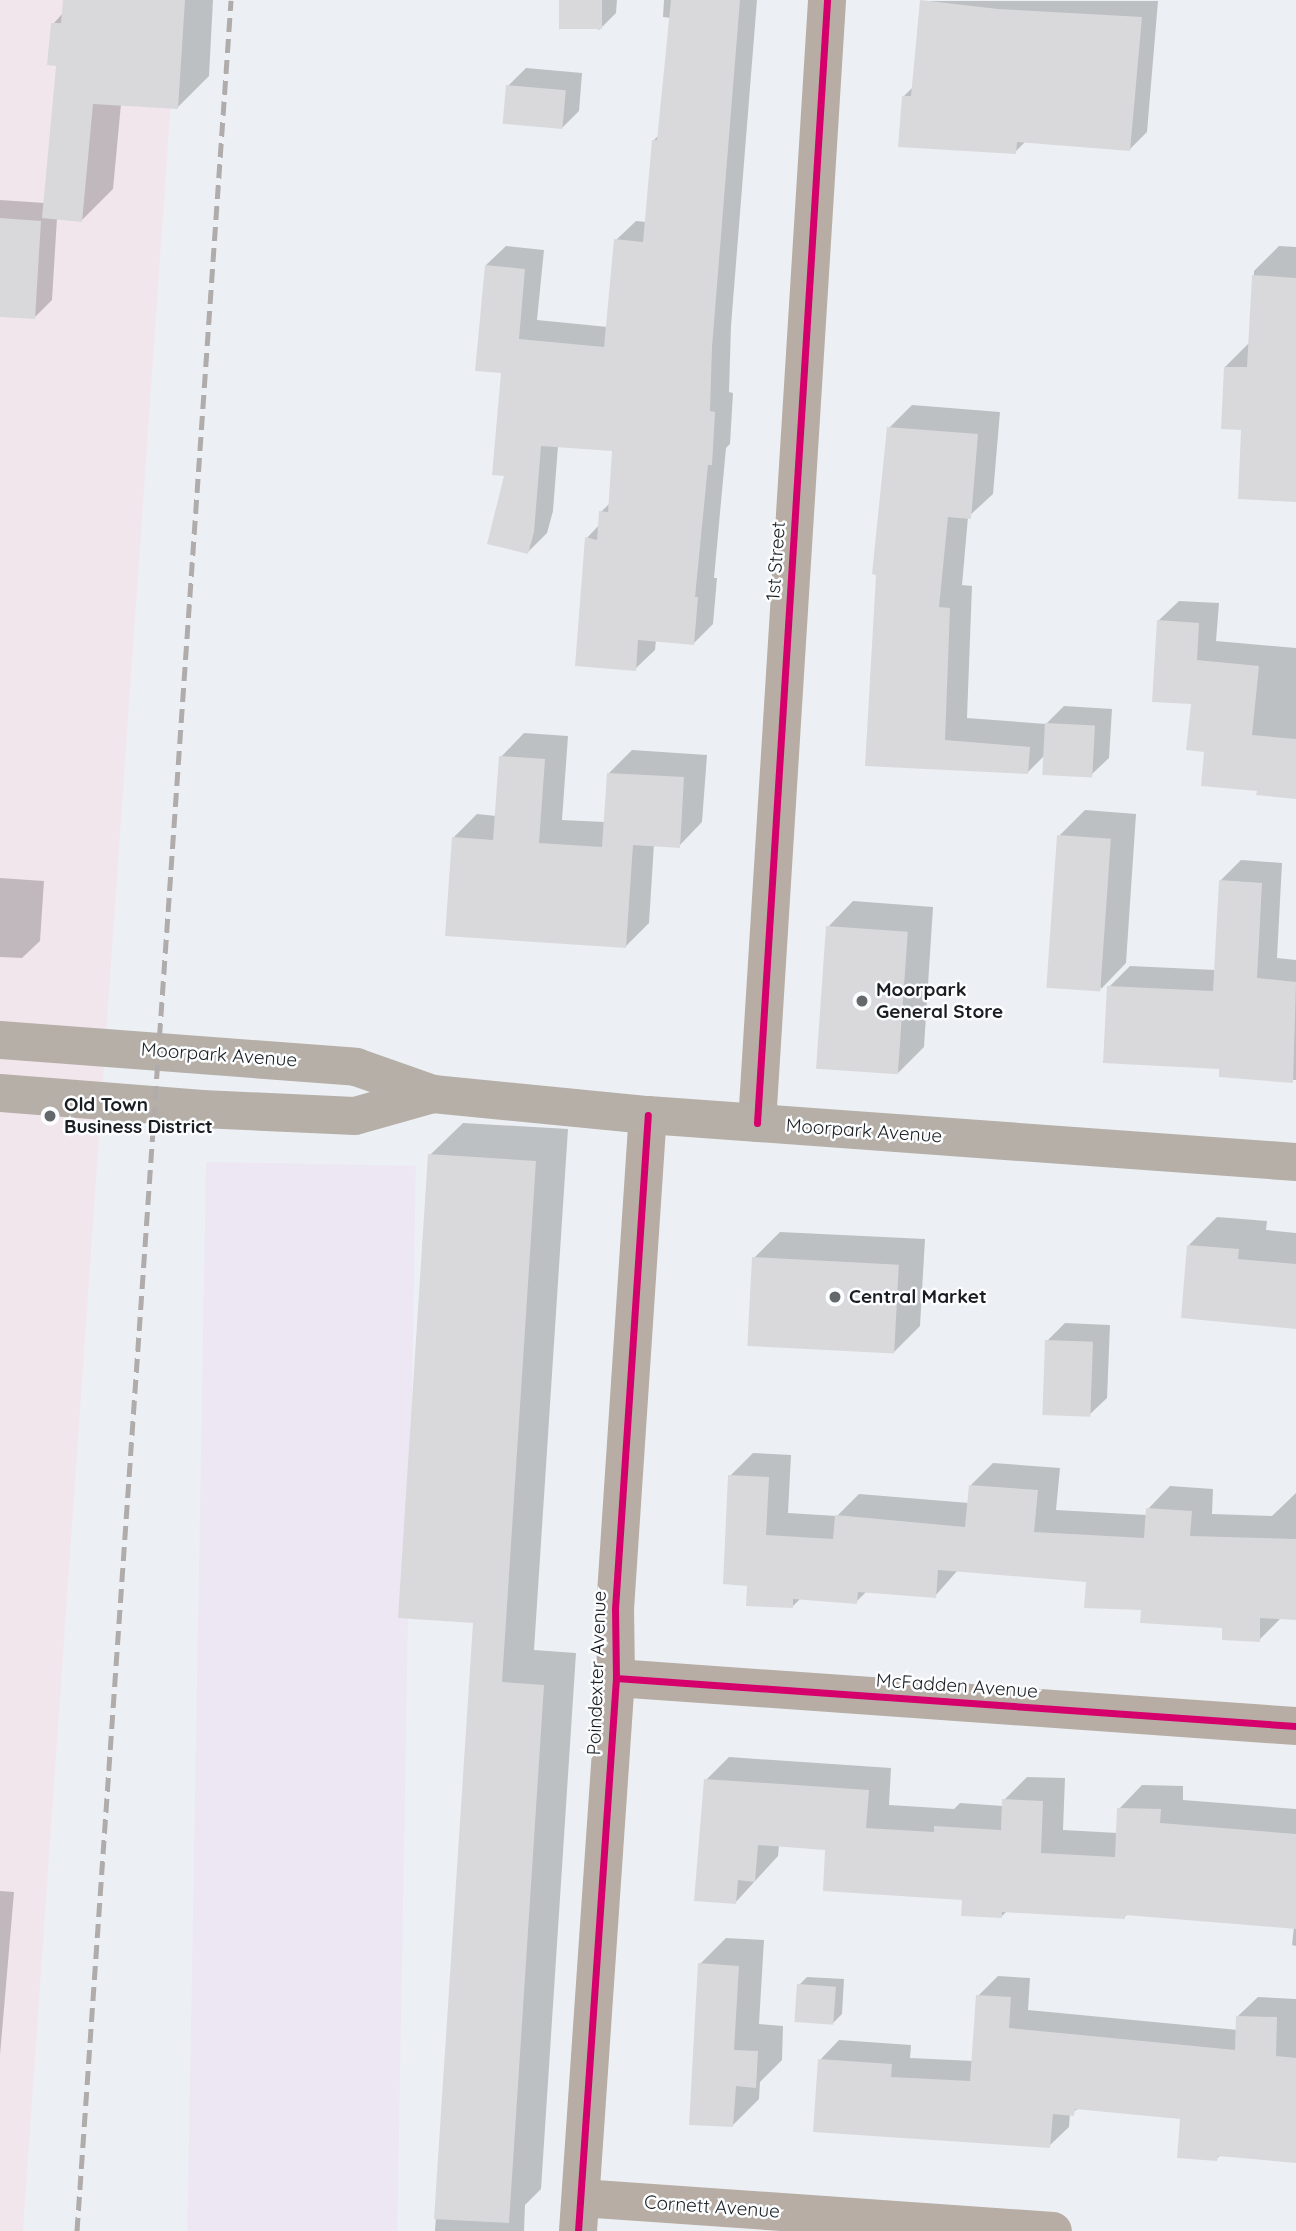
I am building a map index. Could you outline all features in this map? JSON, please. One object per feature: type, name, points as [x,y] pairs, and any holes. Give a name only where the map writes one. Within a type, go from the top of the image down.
[{"type":"main road","name":"Moorpark Avenue","points":[[0,1041],[356,1067],[433,1094],[648,1115],[1296,1162]]},
{"type":"main road","name":"Moorpark Avenue","points":[[0,1093],[202,1109],[355,1116],[433,1094]]},
{"type":"street","name":"1st Street","points":[[757,1123],[827,0]]},
{"type":"street","name":"Poindexter Avenue","points":[[579,2215],[616,1678],[615,1609],[648,1115]]},
{"type":"street","name":"McFadden Avenue","points":[[616,1678],[1296,1726]]},
{"type":"street","name":"Cornett Avenue","points":[[579,2215],[1053,2231]]},
{"type":"shaded area","name":"Old Town Business District","points":[[0,0],[178,0],[23,2231],[0,2231]]},
{"type":"shaded area","points":[[206,1162],[416,1166],[397,2231],[187,2231]]},
{"type":"building","points":[[63,0],[185,0],[178,109],[93,104],[82,222],[42,218],[56,66],[47,65],[51,23],[61,23]]},
{"type":"building","points":[[559,0],[602,0],[602,29],[559,29]]},
{"type":"building","points":[[671,0],[740,0],[712,347],[710,411],[715,412],[712,465],[708,465],[695,597],[698,597],[694,645],[638,640],[636,671],[575,666],[585,537],[597,540],[599,511],[608,512],[612,451],[541,446],[534,532],[528,554],[487,544],[504,476],[492,475],[501,373],[475,371],[485,265],[525,269],[519,339],[604,347],[614,239],[643,242],[652,140],[657,140]]},
{"type":"building","points":[[920,0],[998,9],[1142,17],[1130,151],[1017,142],[1016,154],[898,147],[902,96],[911,96]]},
{"type":"building","points":[[506,85],[566,90],[562,129],[503,124]]},
{"type":"building","points":[[0,218],[41,221],[35,319],[0,317]]},
{"type":"building","points":[[1252,275],[1296,278],[1296,502],[1238,499],[1241,430],[1221,429],[1224,367],[1247,367]]},
{"type":"building","points":[[887,427],[978,434],[971,519],[948,517],[939,607],[950,608],[945,740],[1030,747],[1028,774],[865,766],[876,575],[872,574]]},
{"type":"building","points":[[1157,620],[1199,623],[1197,660],[1259,666],[1252,735],[1296,739],[1296,799],[1256,795],[1257,791],[1201,786],[1204,752],[1186,750],[1191,704],[1152,702]]},
{"type":"building","points":[[1045,723],[1095,726],[1092,778],[1042,775]]},
{"type":"building","points":[[499,756],[545,759],[539,843],[602,847],[607,773],[684,777],[680,848],[633,845],[626,948],[445,936],[452,837],[493,840]]},
{"type":"building","points":[[1057,835],[1111,839],[1100,991],[1046,988]]},
{"type":"building","points":[[1219,880],[1262,883],[1257,978],[1296,982],[1293,1083],[1219,1077],[1219,1069],[1103,1063],[1107,986],[1213,991]]},
{"type":"building","name":"Moorpark General Store","points":[[826,926],[908,932],[898,1074],[816,1069]]},
{"type":"building","points":[[428,1154],[536,1161],[502,1682],[544,1685],[509,2223],[434,2219],[473,1623],[398,1618]]},
{"type":"building","points":[[1187,1245],[1239,1249],[1238,1259],[1296,1264],[1296,1329],[1181,1318]]},
{"type":"building","points":[[752,1257],[899,1265],[894,1354],[747,1346]]},
{"type":"building","points":[[1045,1340],[1093,1342],[1090,1417],[1042,1415]]},
{"type":"building","points":[[728,1475],[769,1477],[766,1535],[833,1539],[835,1515],[965,1527],[969,1485],[1038,1490],[1034,1532],[1144,1538],[1146,1508],[1192,1511],[1190,1536],[1296,1539],[1296,1620],[1260,1618],[1260,1642],[1222,1640],[1222,1628],[1140,1623],[1141,1610],[1084,1608],[1086,1582],[938,1570],[936,1598],[858,1592],[857,1604],[793,1599],[793,1608],[746,1606],[747,1586],[723,1584]]},
{"type":"building","points":[[704,1779],[869,1790],[866,1828],[934,1832],[934,1826],[1001,1830],[1002,1799],[1043,1801],[1041,1853],[1115,1857],[1117,1808],[1161,1809],[1160,1823],[1296,1834],[1296,1929],[1125,1915],[1125,1919],[1002,1912],[1002,1918],[961,1916],[962,1900],[823,1891],[825,1850],[758,1845],[755,1882],[738,1880],[736,1904],[694,1901]]},
{"type":"building","points":[[698,1963],[739,1966],[734,2050],[758,2051],[756,2088],[736,2086],[733,2127],[689,2125]]},
{"type":"building","points":[[797,1984],[836,1987],[833,2025],[794,2022]]},
{"type":"building","points":[[976,1995],[1011,1997],[1009,2028],[1235,2050],[1236,2016],[1277,2017],[1276,2056],[1296,2058],[1296,2163],[1218,2156],[1217,2161],[1177,2158],[1180,2119],[1075,2109],[1074,2116],[1053,2114],[1050,2148],[813,2132],[818,2059],[892,2064],[891,2077],[970,2081]]},
{"type":"railway","points":[[77,2231],[231,0]]},
{"type":"cycle path","points":[[757,1123],[827,0]]},
{"type":"cycle path","points":[[578,2231],[616,1678],[615,1609],[648,1115]]},
{"type":"cycle path","points":[[616,1678],[1296,1726]]},
{"type":"place","name":"Moorpark General Store","points":[[862,1001]]},
{"type":"place","name":"Old Town Business District","points":[[50,1116]]},
{"type":"place","name":"Central Market","points":[[835,1297]]}]
